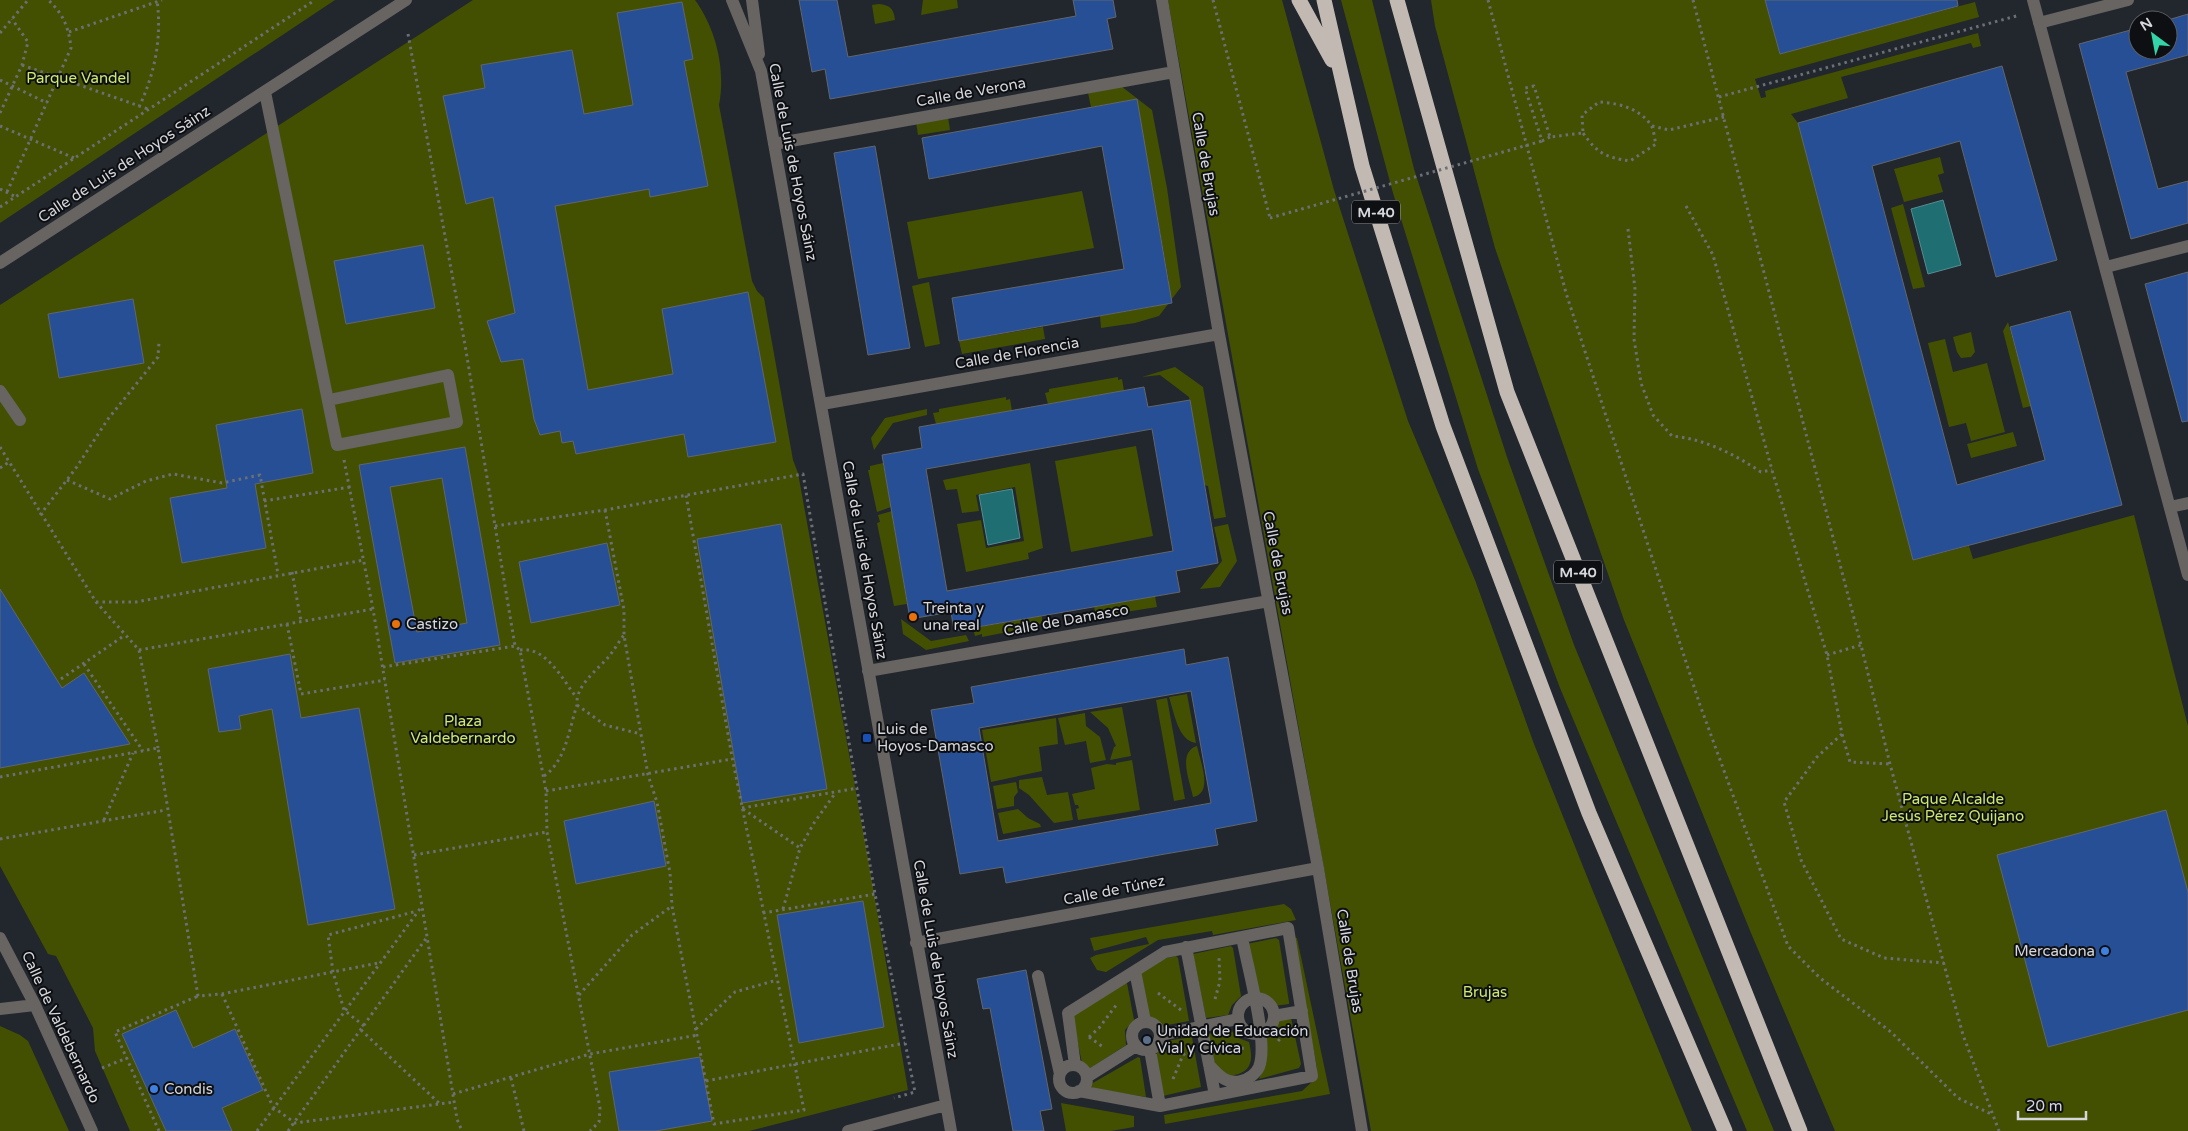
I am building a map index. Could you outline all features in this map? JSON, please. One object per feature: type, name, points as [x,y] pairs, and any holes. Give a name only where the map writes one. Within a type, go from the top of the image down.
[{"type":"highway","points":[[1299,0],[1341,76]]},
{"type":"highway","name":"M-40","points":[[1324,0],[1362,166],[1442,426],[1589,813],[1724,1131]]},
{"type":"highway","name":"M-40","points":[[1396,0],[1507,392],[1800,1131]]},
{"type":"street","name":"Calle de Luis de Hoyos Sáinz","points":[[0,263],[406,0]]},
{"type":"street","name":"Calle de Luis de Hoyos Sáinz","points":[[732,0],[761,71],[822,404],[950,1131]]},
{"type":"street","points":[[752,0],[761,71]]},
{"type":"street","name":"Calle de Brujas","points":[[1162,0],[1219,334],[1318,868],[1362,1131]]},
{"type":"street","points":[[2128,0],[2036,11],[2188,575]]},
{"type":"street","name":"Calle de Verona","points":[[774,144],[1174,72]]},
{"type":"street","points":[[266,92],[337,445],[457,422],[448,375],[329,400]]},
{"type":"street","points":[[2106,268],[2188,246]]},
{"type":"street","name":"Calle de Florencia","points":[[822,404],[1219,334]]},
{"type":"street","points":[[0,391],[20,420]]},
{"type":"street","points":[[2170,507],[2188,502]]},
{"type":"street","name":"Calle de Damasco","points":[[868,672],[1269,601]]},
{"type":"street","name":"Calle de Túnez","points":[[916,943],[1318,868]]},
{"type":"street","points":[[1038,976],[1060,1074],[1060,1083],[1066,1090],[1160,1106],[1312,1076],[1288,928],[1165,952],[1068,1013],[1075,1065]]},
{"type":"street","points":[[1209,1065],[1219,1077],[1234,1083],[1249,1078],[1258,1068],[1262,1053],[1261,1034],[1242,937]]},
{"type":"street","name":"Calle de Valdebernardo","points":[[0,938],[4,952],[35,1006],[92,1131]]},
{"type":"street","points":[[1186,947],[1215,1095]]},
{"type":"street","points":[[1135,971],[1145,1021]]},
{"type":"street","points":[[1254,999],[1265,1001],[1273,1010],[1274,1016],[1271,1027],[1261,1034],[1244,1030],[1238,1020],[1240,1008],[1244,1003],[1254,999]]},
{"type":"street","points":[[0,1009],[35,1006]]},
{"type":"street","points":[[1274,1016],[1302,1011]]},
{"type":"street","points":[[1161,1035],[1238,1020]]},
{"type":"street","points":[[1145,1021],[1154,1023],[1161,1035],[1158,1044],[1150,1050],[1140,1049],[1136,1046],[1132,1032],[1137,1024],[1145,1021]]},
{"type":"street","points":[[1087,1077],[1136,1046]]},
{"type":"street","points":[[1150,1050],[1160,1106]]},
{"type":"street","points":[[1060,1074],[1066,1067],[1075,1065],[1083,1069],[1087,1077],[1085,1085],[1078,1091]]},
{"type":"street","points":[[848,1131],[946,1105]]},
{"type":"path","points":[[0,33],[28,0]]},
{"type":"path","points":[[7,192],[70,48],[69,32],[60,10],[48,0]]},
{"type":"path","points":[[69,32],[162,0]]},
{"type":"path","points":[[0,206],[315,0]]},
{"type":"path","points":[[1213,0],[1270,218],[1542,141],[1550,137],[1583,133]]},
{"type":"path","points":[[1488,0],[1566,293],[1700,705],[1788,946],[1820,978],[1891,1032],[1958,1098],[1992,1115]]},
{"type":"path","points":[[1693,0],[1861,645],[1890,764],[1963,1035],[1999,1131]]},
{"type":"path","points":[[139,107],[150,82],[156,56],[159,31],[158,1]]},
{"type":"path","points":[[1719,97],[2036,11]]},
{"type":"path","points":[[0,113],[22,65],[28,42],[12,19]]},
{"type":"path","points":[[408,34],[463,335],[516,646],[520,650],[544,776],[547,832],[600,1108],[599,1122],[590,1131]]},
{"type":"path","points":[[22,65],[148,110]]},
{"type":"path","points":[[0,80],[47,103]]},
{"type":"path","points":[[1542,141],[1525,88],[1534,86],[1550,137]]},
{"type":"path","points":[[1652,126],[1656,144],[1630,161],[1609,158],[1592,146],[1583,133],[1582,115],[1599,102],[1617,103],[1636,112],[1652,126],[1669,130],[1724,117]]},
{"type":"path","points":[[0,126],[74,158]]},
{"type":"path","points":[[0,189],[15,196]]},
{"type":"path","points":[[1686,206],[1713,255],[1772,470],[1827,655],[1842,734],[1850,762],[1890,764]]},
{"type":"path","points":[[1628,229],[1635,289],[1634,339],[1641,383],[1653,415],[1672,436],[1692,438],[1707,443],[1746,462],[1761,472],[1772,470]]},
{"type":"path","points":[[40,515],[67,480],[108,419],[158,357],[159,342]]},
{"type":"path","points":[[0,447],[40,515],[96,602],[139,650],[158,748],[166,810],[198,996]]},
{"type":"path","points":[[344,460],[373,608],[456,1119],[462,1131]]},
{"type":"path","points":[[0,468],[9,462]]},
{"type":"path","points":[[67,480],[110,499],[146,481],[173,474],[222,483],[260,475],[278,574]]},
{"type":"path","points":[[495,526],[604,510],[803,474],[875,894],[915,1092],[894,1098]]},
{"type":"path","points":[[264,501],[350,487]]},
{"type":"path","points":[[604,510],[624,610],[624,635],[648,775],[658,802],[670,873],[672,906],[714,1124],[804,1110],[732,759],[686,494]]},
{"type":"path","points":[[96,602],[136,602],[278,574],[364,560]]},
{"type":"path","points":[[292,572],[301,621]]},
{"type":"path","points":[[139,650],[373,608]]},
{"type":"path","points":[[287,624],[301,694],[385,680]]},
{"type":"path","points":[[61,679],[125,635]]},
{"type":"path","points":[[576,697],[596,667],[610,655],[624,635]]},
{"type":"path","points":[[1827,655],[1861,645]]},
{"type":"path","points":[[383,667],[516,646]]},
{"type":"path","points":[[520,650],[527,649],[536,653],[555,666],[576,697],[577,705],[560,758],[552,771],[544,776]]},
{"type":"path","points":[[84,664],[143,751]]},
{"type":"path","points":[[577,705],[605,725],[641,734]]},
{"type":"path","points":[[1842,734],[1817,757],[1784,802],[1801,860],[1841,939],[1884,958],[1944,963]]},
{"type":"path","points":[[0,778],[158,748]]},
{"type":"path","points":[[104,820],[133,753]]},
{"type":"path","points":[[546,791],[648,775],[732,759]]},
{"type":"path","points":[[742,808],[858,788]]},
{"type":"path","points":[[783,909],[800,848],[814,823],[836,792]]},
{"type":"path","points":[[742,808],[800,848]]},
{"type":"path","points":[[0,839],[166,810]]},
{"type":"path","points":[[414,855],[547,832]]},
{"type":"path","points":[[763,913],[875,894]]},
{"type":"path","points":[[257,1131],[378,963],[422,906]]},
{"type":"path","points":[[578,995],[632,935],[672,906]]},
{"type":"path","points":[[364,1026],[344,1010],[333,972],[328,935],[418,911]]},
{"type":"path","points":[[288,1131],[427,937]]},
{"type":"path","points":[[1071,1038],[1089,1037],[1099,1028],[1119,1002],[1129,995],[1157,992],[1178,1010],[1198,1010],[1210,1006],[1216,997],[1220,981],[1220,964],[1216,942]]},
{"type":"path","points":[[159,1131],[115,1032],[198,996],[222,994],[378,963]]},
{"type":"path","points":[[696,1029],[734,992],[777,980]]},
{"type":"path","points":[[222,994],[273,1107],[295,1123],[454,1102]]},
{"type":"path","points":[[361,1030],[440,1104]]},
{"type":"path","points":[[453,1094],[590,1054],[698,1036]]},
{"type":"path","points":[[706,1081],[905,1043]]},
{"type":"path","points":[[102,1068],[127,1058]]},
{"type":"path","points":[[511,1078],[524,1131]]},
{"type":"green space","name":"Parque Vandel","points":[[0,0],[335,0],[0,223]]},
{"type":"green space","name":"Plaza Valdebernardo","points":[[473,0],[695,0],[714,36],[721,77],[719,105],[752,281],[757,291],[764,298],[793,460],[798,473],[908,1090],[749,1131],[130,1131],[95,1051],[93,1028],[56,956],[48,954],[0,866],[0,305]]},
{"type":"green space","points":[[923,0],[957,0],[958,8],[921,15]]},
{"type":"green space","name":"Brujas","points":[[1168,0],[1282,0],[1334,190],[1408,421],[1475,580],[1534,744],[1692,1131],[1371,1131]]},
{"type":"green space","points":[[1341,0],[1372,0],[1414,169],[1507,457],[1574,645],[1774,1131],[1747,1131],[1560,688],[1478,469],[1393,193]]},
{"type":"green space","name":"Paque Alcalde Jesús Pérez Quijano","points":[[1431,0],[1765,0],[1780,54],[1975,2],[1979,17],[1755,79],[1761,98],[1766,97],[1765,91],[1978,33],[1981,46],[1973,48],[1971,43],[1841,77],[1848,98],[1791,114],[1798,123],[1913,560],[1969,546],[1973,559],[2134,515],[2188,726],[2188,1131],[1835,1131],[1751,933],[1624,620],[1495,248],[1435,26]]},
{"type":"green space","points":[[879,4],[891,8],[895,20],[875,24],[872,5]]},
{"type":"green space","points":[[1121,86],[1152,110],[1167,188],[1181,287],[1159,316],[1135,323],[1101,328],[1100,316],[1151,307],[1169,282],[1140,118],[1115,103],[1091,107],[1088,93]]},
{"type":"green space","points":[[948,117],[950,130],[918,135],[916,122]]},
{"type":"green space","points":[[1940,157],[1944,173],[1938,175],[1943,192],[1904,202],[1894,169]]},
{"type":"green space","points":[[1082,191],[1094,248],[918,279],[907,222]]},
{"type":"green space","points":[[1903,204],[1925,287],[1913,289],[1891,208]]},
{"type":"green space","points":[[929,282],[940,344],[925,347],[912,286]]},
{"type":"green space","points":[[2008,322],[2031,406],[2023,408],[2003,331]]},
{"type":"green space","points":[[1043,327],[1045,339],[962,354],[959,341]]},
{"type":"green space","points":[[1971,332],[1975,352],[1971,357],[1961,358],[1957,352],[1953,337]]},
{"type":"green space","points":[[1945,339],[1953,372],[1987,363],[2005,432],[1971,441],[1966,423],[1949,427],[1928,343]]},
{"type":"green space","points":[[1175,367],[1203,387],[1226,517],[1214,519],[1208,486],[1204,485],[1189,397],[1160,375],[1142,377]]},
{"type":"green space","points":[[1118,377],[1118,380],[1122,379],[1124,391],[1048,404],[1045,393],[1049,392],[1049,389]]},
{"type":"green space","points":[[1006,397],[1006,400],[1010,399],[1012,411],[936,424],[933,413],[939,412],[939,409]]},
{"type":"green space","points":[[927,409],[927,415],[893,423],[874,450],[871,438],[885,418]]},
{"type":"green space","points":[[2013,432],[2017,446],[1971,458],[1967,444]]},
{"type":"green space","points":[[1136,446],[1153,536],[1071,552],[1055,461]]},
{"type":"green space","points":[[883,463],[891,507],[877,512],[868,470],[870,470],[870,466]]},
{"type":"green space","points":[[1030,463],[1043,548],[1028,553],[1029,559],[966,572],[957,524],[981,520],[986,548],[1024,541],[1015,487],[976,495],[979,511],[962,513],[957,489],[946,490],[943,480]]},
{"type":"green space","points":[[892,511],[907,604],[894,606],[877,523],[880,522],[878,515]]},
{"type":"green space","points":[[1228,524],[1237,561],[1220,587],[1200,589],[1222,561],[1214,527]]},
{"type":"green space","points":[[1155,596],[1157,607],[1100,616],[1099,613],[1096,614],[1094,607]]},
{"type":"green space","points":[[1042,616],[1042,623],[1039,626],[982,637],[982,634],[975,636],[973,628]]},
{"type":"green space","points":[[901,619],[931,641],[966,635],[969,641],[926,650],[903,634]]},
{"type":"green space","points":[[1187,694],[1196,743],[1190,741],[1181,732],[1169,697]]},
{"type":"green space","points":[[1167,698],[1185,799],[1174,801],[1156,700]]},
{"type":"green space","points":[[1122,707],[1131,756],[1110,760],[1116,746],[1108,728],[1090,712]]},
{"type":"green space","points":[[1085,713],[1086,726],[1100,737],[1106,760],[1090,763],[1086,741],[1065,745],[1058,718]]},
{"type":"green space","points":[[1056,718],[1058,744],[1039,747],[1042,771],[991,782],[982,730]]},
{"type":"green space","points":[[1197,746],[1203,768],[1204,783],[1203,789],[1193,797],[1186,761],[1191,749]]},
{"type":"green space","points":[[1132,760],[1140,810],[1078,820],[1076,809],[1079,808],[1078,805],[1075,805],[1072,794],[1095,789],[1091,768],[1107,764],[1116,765],[1116,763]]},
{"type":"green space","points":[[1042,777],[1047,795],[1068,792],[1073,820],[1054,823],[1029,795],[1019,788],[1019,780]]},
{"type":"green space","points":[[1016,782],[1018,792],[1014,797],[1014,806],[997,809],[993,786]]},
{"type":"green space","points":[[1018,809],[1028,818],[1040,824],[1041,827],[1003,834],[998,813]]},
{"type":"green space","points":[[1284,904],[1291,909],[1296,920],[1213,935],[1212,931],[1158,940],[1106,972],[1097,970],[1090,958],[1096,955],[1149,944],[1146,937],[1094,951],[1090,938]]},
{"type":"green space","points":[[1293,937],[1297,938],[1330,1094],[1165,1124],[1164,1115],[1302,1091],[1313,1081],[1317,1068]]},
{"type":"green space","points":[[1276,938],[1279,940],[1289,1004],[1274,1006],[1264,996],[1256,993],[1247,944]]},
{"type":"green space","points":[[1231,946],[1233,948],[1241,996],[1232,1005],[1228,1015],[1206,1018],[1193,954]]},
{"type":"green space","points":[[1176,956],[1178,958],[1189,1021],[1162,1026],[1153,1019],[1149,1020],[1136,965]]},
{"type":"green space","points":[[1125,981],[1134,1020],[1125,1030],[1126,1045],[1089,1069],[1082,1063],[1072,1015]]},
{"type":"green space","points":[[1291,1018],[1301,1064],[1299,1068],[1259,1079],[1264,1066],[1263,1040],[1277,1021]]},
{"type":"green space","points":[[0,1026],[20,1035],[28,1041],[69,1131],[0,1131]]},
{"type":"green space","points":[[1231,1030],[1238,1038],[1249,1042],[1251,1061],[1242,1073],[1228,1076],[1216,1069],[1208,1034]]},
{"type":"green space","points":[[1192,1037],[1201,1087],[1163,1096],[1155,1056],[1165,1041]]},
{"type":"green space","points":[[1138,1057],[1140,1058],[1146,1097],[1090,1088],[1091,1084]]},
{"type":"green space","points":[[1061,1103],[1134,1116],[1134,1127],[1111,1131],[1066,1131]]},
{"type":"water","points":[[1943,200],[1961,265],[1928,274],[1911,209]]},
{"type":"water","points":[[1012,489],[1020,538],[988,545],[979,495]]},
{"type":"building","points":[[799,0],[837,0],[848,57],[1076,16],[1073,0],[1113,0],[1116,17],[1107,19],[1113,49],[830,99],[825,69],[812,72]]},
{"type":"building","points":[[1765,0],[1957,0],[1958,6],[1780,54]]},
{"type":"building","points":[[682,2],[693,59],[684,61],[708,186],[650,197],[649,189],[555,206],[588,390],[673,374],[662,309],[748,292],[776,442],[688,457],[684,434],[576,454],[573,441],[562,443],[560,431],[540,435],[534,419],[523,359],[501,362],[487,321],[515,313],[493,197],[466,204],[443,96],[485,88],[481,65],[572,50],[584,114],[633,105],[617,13]]},
{"type":"building","points":[[2188,14],[2188,55],[2178,58],[2178,17]]},
{"type":"building","points":[[2128,31],[2128,60],[2170,60],[2126,72],[2158,189],[2188,181],[2188,223],[2131,239],[2079,44]]},
{"type":"building","points":[[2002,66],[2057,260],[1996,277],[1960,141],[1872,166],[1957,485],[2045,460],[2010,327],[2070,311],[2122,505],[1913,560],[1798,123]]},
{"type":"building","points":[[1137,99],[1172,303],[959,341],[952,298],[1124,269],[1102,146],[929,179],[922,138]]},
{"type":"building","points":[[875,146],[910,348],[868,355],[834,153]]},
{"type":"building","points":[[423,245],[435,308],[346,324],[334,261]]},
{"type":"building","points":[[2188,272],[2188,421],[2182,422],[2145,284]]},
{"type":"building","points":[[133,299],[144,363],[59,378],[48,314]]},
{"type":"building","points":[[1144,387],[1148,407],[1190,400],[1218,563],[1176,571],[1180,592],[954,631],[951,612],[910,619],[882,455],[922,448],[919,427]],"holes":[[[1152,429],[1173,551],[947,591],[926,469]]]},
{"type":"building","points":[[302,409],[313,473],[255,484],[266,548],[182,563],[170,498],[227,488],[216,425]]},
{"type":"building","points":[[465,447],[500,645],[395,663],[359,465]],"holes":[[[442,478],[467,623],[417,632],[390,487]]]},
{"type":"building","points":[[781,524],[827,789],[742,803],[697,539]]},
{"type":"building","points":[[607,543],[620,605],[531,623],[519,562]]},
{"type":"building","points":[[0,589],[62,688],[84,673],[130,744],[0,768]]},
{"type":"building","points":[[1184,649],[1186,665],[1228,657],[1257,821],[1215,829],[1218,845],[1006,883],[1003,867],[960,874],[931,710],[974,703],[971,687]],"holes":[[[1191,691],[1211,803],[998,841],[979,728]]]},
{"type":"building","points":[[290,654],[301,718],[359,708],[395,909],[308,925],[272,709],[239,716],[241,729],[219,732],[208,669]]},
{"type":"building","points":[[654,801],[666,866],[576,884],[564,821]]},
{"type":"building","name":"Mercadona","points":[[2166,810],[2188,892],[2188,1010],[2048,1047],[1997,855]]},
{"type":"building","points":[[863,901],[884,1027],[799,1043],[777,915]]},
{"type":"building","points":[[1026,970],[1052,1109],[1040,1111],[1044,1131],[1013,1131],[990,1008],[983,1009],[977,979]]},
{"type":"building","points":[[176,1010],[193,1048],[235,1029],[263,1090],[222,1108],[232,1131],[166,1131],[122,1034]]},
{"type":"building","points":[[700,1057],[712,1121],[656,1131],[619,1131],[609,1072]]},
{"type":"place","name":"Treinta y una real","points":[[913,617]]},
{"type":"place","name":"Castizo","points":[[396,624]]},
{"type":"place","name":"Luis de Hoyos-Damasco","points":[[867,738]]},
{"type":"place","name":"Mercadona","points":[[2105,951]]},
{"type":"place","name":"Unidad de Educación Vial y Cívica","points":[[1147,1040]]},
{"type":"place","name":"Condis","points":[[154,1089]]}]
